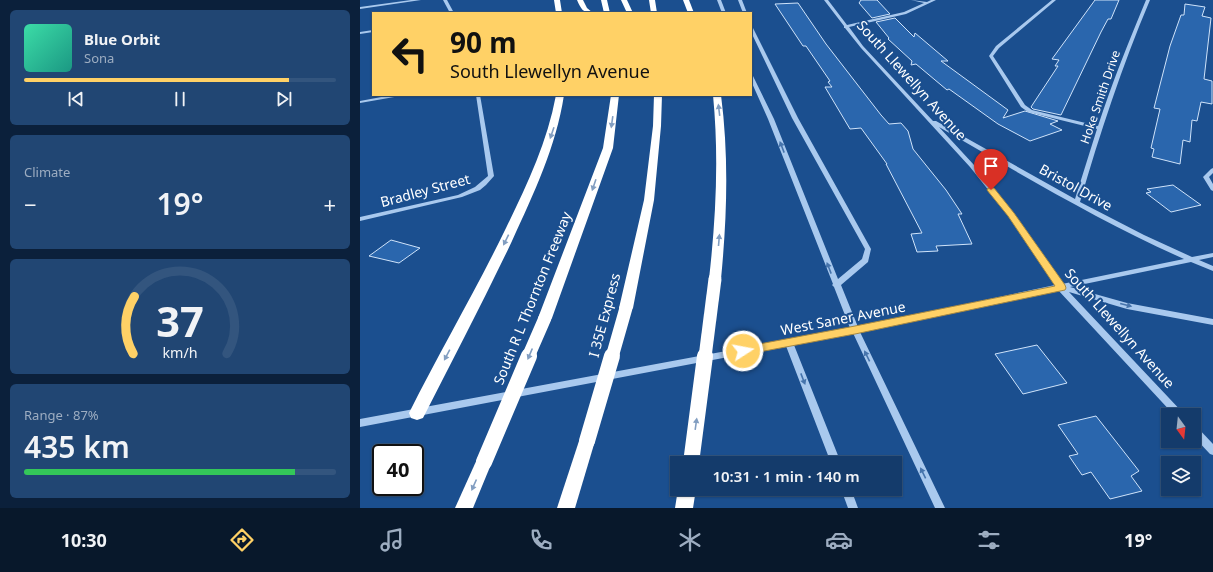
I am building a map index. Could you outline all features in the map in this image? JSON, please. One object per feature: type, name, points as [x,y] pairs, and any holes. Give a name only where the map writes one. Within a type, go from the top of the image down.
[{"type":"highway","points":[[556,0],[559,12]]},
{"type":"highway","points":[[580,0],[584,9],[588,12]]},
{"type":"highway","points":[[604,0],[607,12]]},
{"type":"highway","points":[[624,0],[630,12]]},
{"type":"highway","points":[[652,0],[654,12]]},
{"type":"highway","points":[[686,0],[691,12]]},
{"type":"highway","points":[[417,413],[469,314],[542,163],[554,126],[560,96]]},
{"type":"highway","name":"South R L Thornton Freeway","points":[[464,508],[566,267],[608,148],[615,96]]},
{"type":"highway","name":"I 35E Express","points":[[652,96],[657,126]]},
{"type":"highway","name":"I 35E Express","points":[[566,508],[626,308],[649,200],[657,126],[658,96]]},
{"type":"highway","points":[[692,456],[715,279],[721,216],[722,175],[720,121],[717,96]]},
{"type":"highway","points":[[684,508],[686,496]]},
{"type":"street","points":[[360,8],[419,0]]},
{"type":"street","points":[[445,0],[451,12]]},
{"type":"street","points":[[719,0],[724,12]]},
{"type":"street","points":[[740,0],[745,12]]},
{"type":"street","name":"South Llewellyn Avenue","points":[[826,0],[845,27],[862,47],[972,166],[1011,215],[1061,288],[1173,408]]},
{"type":"street","points":[[914,0],[928,4]]},
{"type":"street","points":[[845,27],[905,13],[934,0]]},
{"type":"street","points":[[1054,0],[997,47],[991,56],[1023,106],[1030,111],[1099,128]]},
{"type":"street","name":"Hoke Smith Drive","points":[[1077,203],[1099,128],[1127,48],[1148,0]]},
{"type":"street","points":[[752,30],[796,118],[868,249],[865,260],[836,285]]},
{"type":"street","points":[[360,34],[372,32]]},
{"type":"street","points":[[752,78],[771,120],[855,330],[940,508]]},
{"type":"street","points":[[360,102],[394,96]]},
{"type":"street","name":"Bradley Street","points":[[360,219],[476,191],[491,176],[478,96]]},
{"type":"street","name":"Bristol Drive","points":[[929,119],[1077,203],[1141,237],[1213,269]]},
{"type":"street","points":[[1213,170],[1206,177],[1213,189]]},
{"type":"street","name":"West Saner Avenue","points":[[360,424],[855,330],[1213,255]]},
{"type":"street","points":[[1061,288],[1126,306],[1213,322]]},
{"type":"street","points":[[789,342],[833,456]]},
{"type":"street","points":[[1201,438],[1213,451]]},
{"type":"street","points":[[849,496],[853,508]]},
{"type":"building","points":[[861,0],[877,0],[890,14],[872,18],[859,3]]},
{"type":"building","points":[[1095,0],[1119,0],[1111,19],[1108,19],[1101,32],[1061,115],[1033,109],[1031,107],[1058,66],[1055,66],[1059,60],[1052,59]]},
{"type":"building","points":[[798,3],[826,44],[881,115],[889,124],[901,123],[908,131],[913,149],[946,190],[962,214],[958,214],[972,244],[936,246],[938,251],[917,252],[911,234],[922,233],[887,164],[861,128],[850,129],[825,87],[832,87],[828,82],[830,81],[806,46],[803,46],[775,4]]},
{"type":"building","points":[[1185,4],[1205,7],[1202,16],[1211,18],[1204,79],[1212,81],[1212,104],[1201,102],[1197,121],[1192,120],[1190,142],[1183,140],[1180,164],[1152,157],[1154,149],[1151,148],[1160,109],[1154,108],[1170,46],[1181,15],[1184,15]]},
{"type":"building","points":[[895,18],[914,37],[915,33],[948,61],[941,61],[1008,110],[1003,118],[1025,111],[1058,121],[1050,124],[1062,130],[1030,141],[998,124],[949,89],[947,90],[916,64],[911,65],[912,61],[888,39],[889,38],[876,22]]},
{"type":"building","points":[[1173,185],[1201,205],[1171,212],[1146,193],[1151,192],[1147,189]]},
{"type":"building","points":[[391,240],[420,248],[399,263],[369,256]]},
{"type":"building","points":[[1037,345],[1067,383],[1023,394],[995,354]]},
{"type":"building","points":[[1096,416],[1139,471],[1131,476],[1142,491],[1110,499],[1091,472],[1082,475],[1069,456],[1078,454],[1058,425]]},
{"type":"route","points":[[743,351],[1061,288],[1011,215],[991,190]]}]
